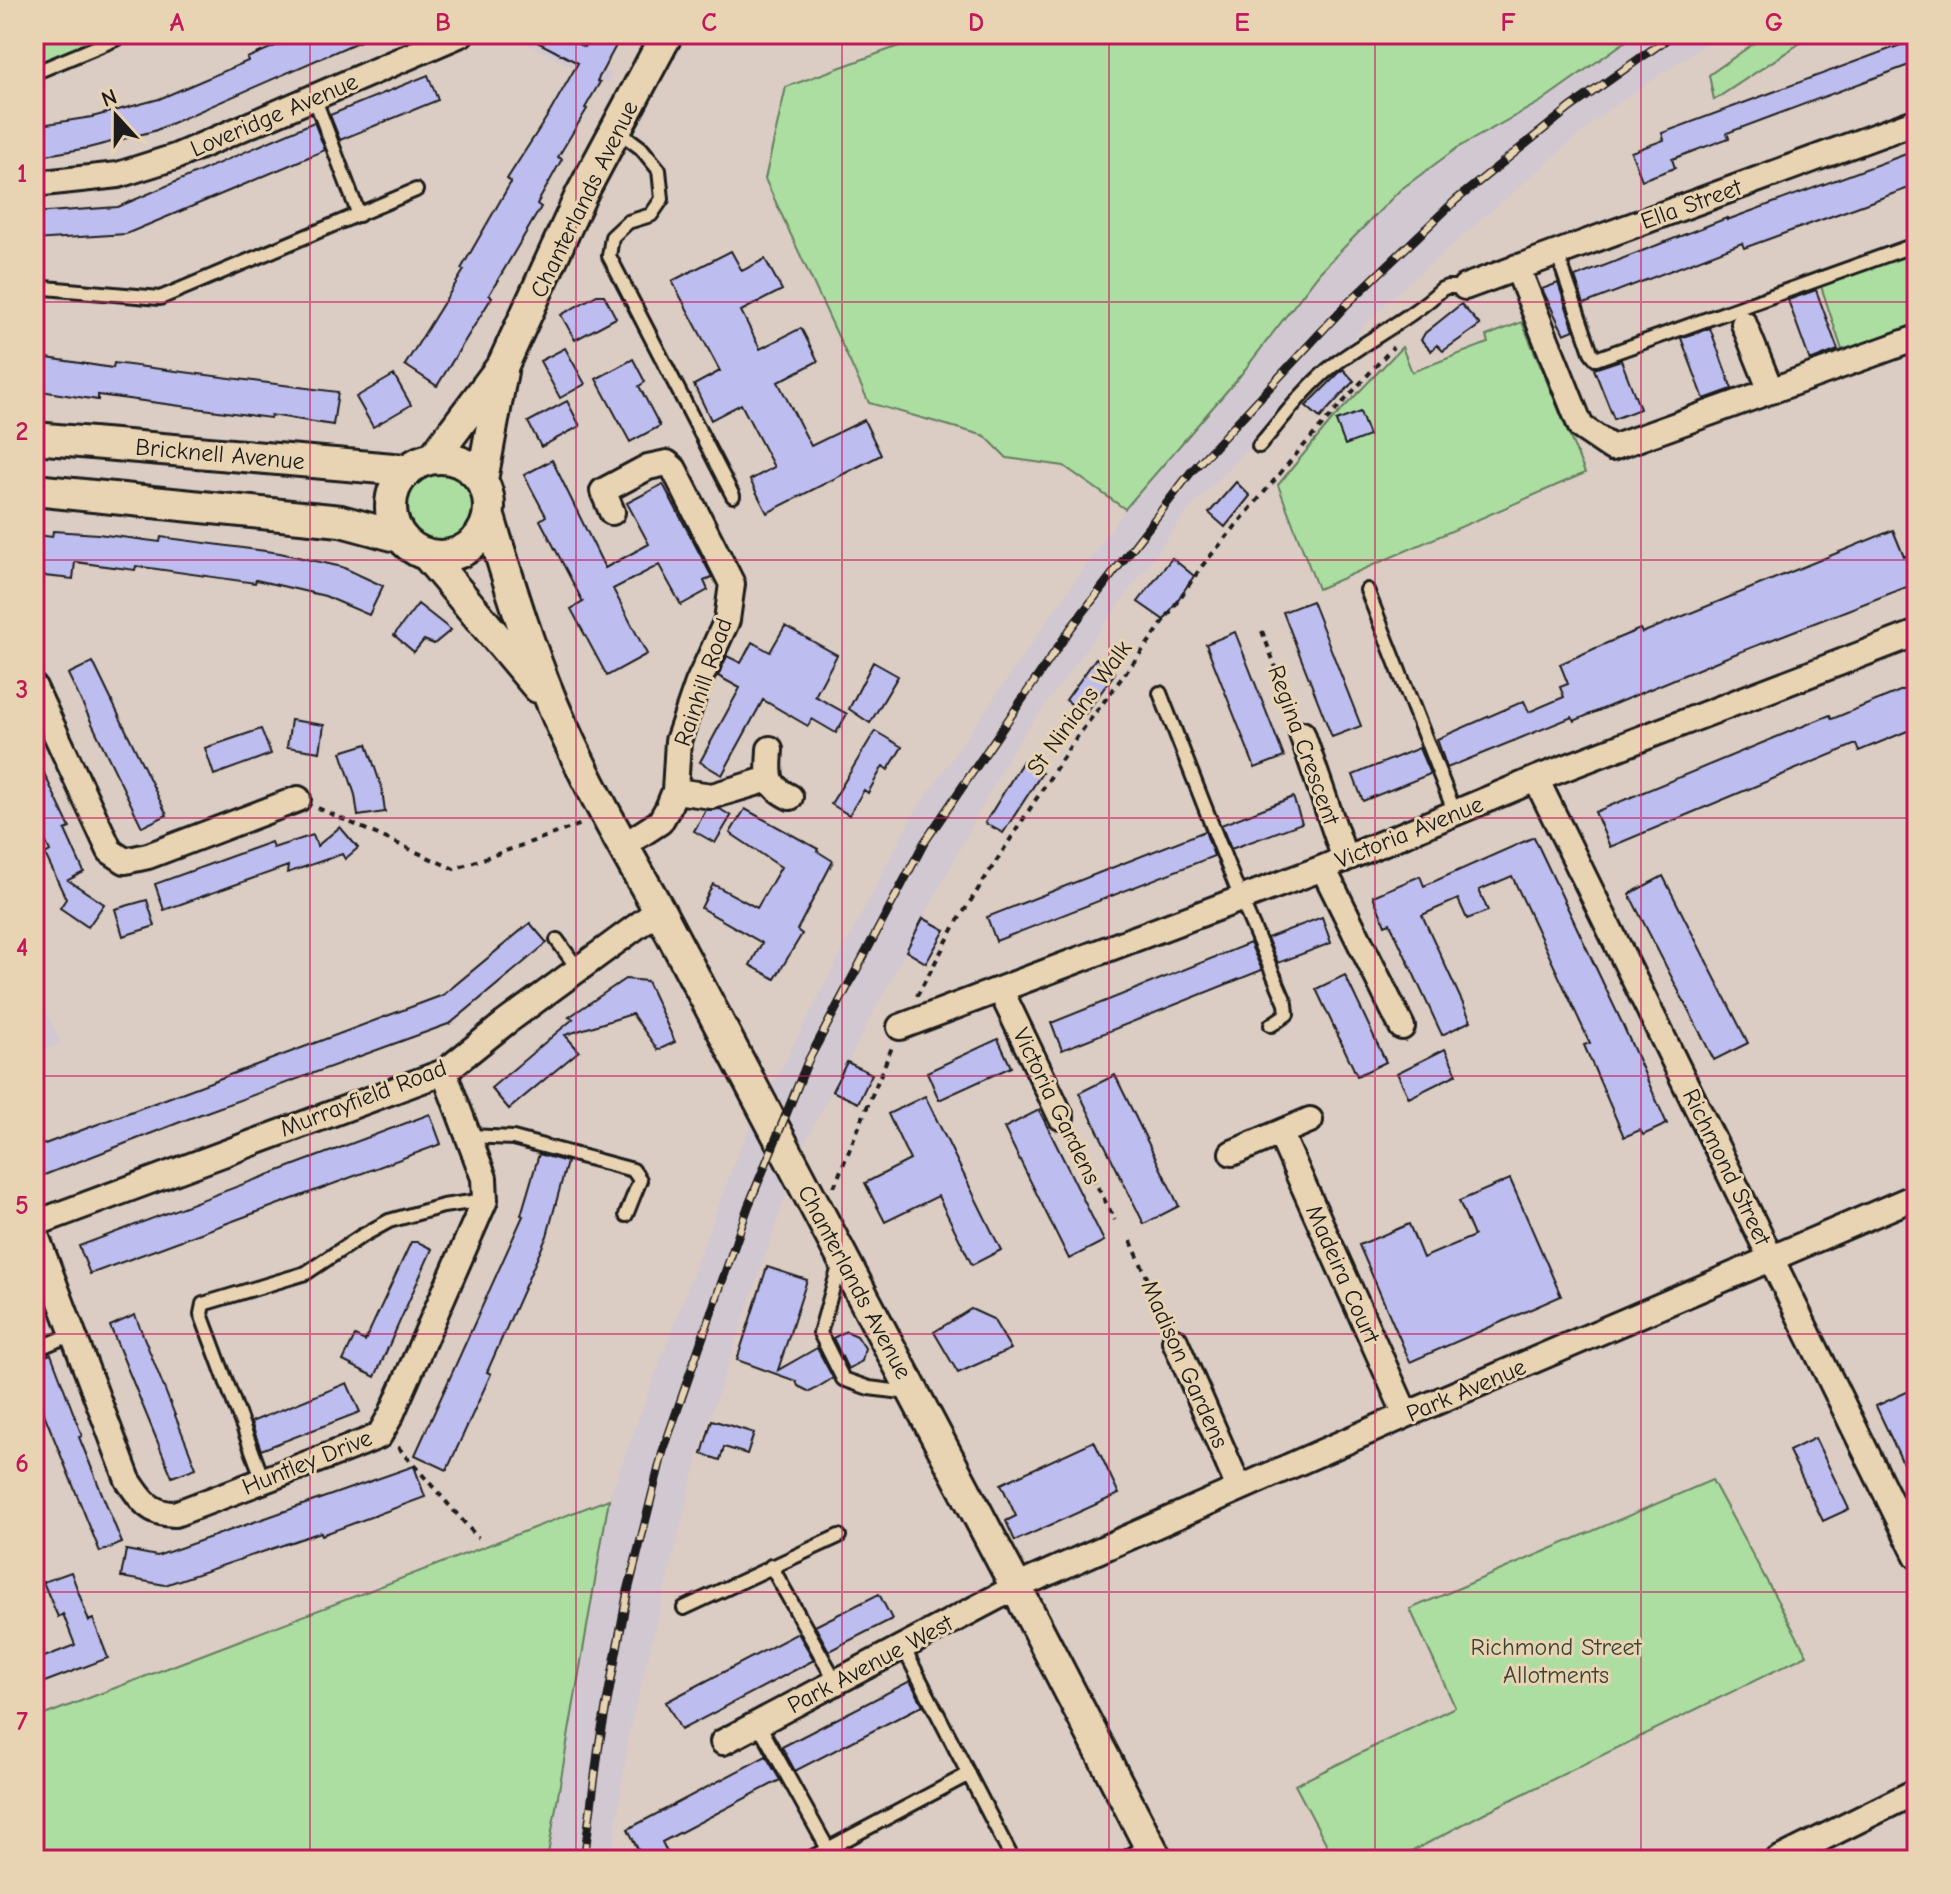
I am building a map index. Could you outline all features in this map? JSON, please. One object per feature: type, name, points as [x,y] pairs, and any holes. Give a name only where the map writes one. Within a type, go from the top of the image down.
[{"type":"street","name":"Loveridge Avenue","points":[[34,184],[118,175],[175,157],[461,34]]},
{"type":"street","name":"Chanterlands Avenue","points":[[434,457],[503,365],[581,195],[666,34]]},
{"type":"street","name":"Ella Street","points":[[1465,287],[1917,121]]},
{"type":"street","points":[[1517,267],[1581,427],[1612,448],[1917,338]]},
{"type":"street","points":[[1744,324],[1771,391]]},
{"type":"street","name":"Chanterlands Avenue","points":[[482,480],[503,365]]},
{"type":"street","name":"Bricknell Avenue","points":[[34,438],[405,470]]},
{"type":"street","points":[[34,490],[341,521],[400,537],[427,555],[451,556],[479,538],[489,517],[489,498],[482,480],[462,462],[434,457],[422,459],[405,470],[392,491],[390,517],[400,537]]},
{"type":"street","name":"Rainhill Road","points":[[612,512],[603,491],[648,467],[667,463],[674,469],[732,584],[727,620],[698,683],[678,741],[675,791],[660,822],[623,846]]},
{"type":"street","name":"Chanterlands Avenue","points":[[489,517],[552,704],[623,846],[1016,1587],[1148,1857]]},
{"type":"street","name":"Chanterlands Avenue","points":[[427,555],[552,704]]},
{"type":"street","name":"Victoria Avenue","points":[[900,1027],[1334,863],[1536,779],[1917,633]]},
{"type":"street","points":[[34,687],[110,851],[125,861],[148,856],[298,799]]},
{"type":"street","name":"Regina Crescent","points":[[1302,734],[1334,863],[1402,1027]]},
{"type":"street","points":[[770,749],[769,779],[778,791],[790,797]]},
{"type":"street","points":[[675,791],[712,796],[769,779]]},
{"type":"street","name":"Richmond Street","points":[[1536,779],[1917,1556]]},
{"type":"street","name":"Murrayfield Road","points":[[34,1224],[299,1123],[444,1072],[659,910]]},
{"type":"street","name":"Victoria Gardens","points":[[1001,991],[1061,1117]]},
{"type":"street","points":[[444,1072],[484,1178],[485,1200]]},
{"type":"street","points":[[1232,1153],[1310,1120]]},
{"type":"street","name":"Madeira Court","points":[[1280,1133],[1406,1415]]},
{"type":"street","name":"Park Avenue","points":[[1016,1587],[1406,1415],[1917,1196]]},
{"type":"street","name":"Huntley Drive","points":[[34,1230],[128,1480],[141,1500],[158,1514],[175,1514],[379,1436],[485,1200]]},
{"type":"street","name":"Madison Gardens","points":[[1175,1341],[1239,1488]]},
{"type":"street","name":"Park Avenue West","points":[[723,1742],[1016,1587]]},
{"type":"street","points":[[1778,1860],[1917,1791]]},
{"type":"lane","points":[[34,73],[128,34]]},
{"type":"lane","points":[[314,97],[359,215]]},
{"type":"lane","points":[[617,130],[641,148],[659,170],[662,199],[651,215],[628,222],[612,237],[609,256],[733,496]]},
{"type":"lane","points":[[34,287],[160,298],[416,190]]},
{"type":"lane","points":[[1557,253],[1596,359],[1917,244]]},
{"type":"lane","points":[[1259,446],[1313,384],[1336,363],[1414,313],[1442,289],[1465,287]]},
{"type":"lane","points":[[1367,590],[1455,813]]},
{"type":"lane","points":[[1160,693],[1286,1004],[1287,1014],[1271,1025]]},
{"type":"lane","points":[[557,940],[578,969]]},
{"type":"lane","points":[[470,1136],[513,1138],[633,1170],[640,1180],[626,1215]]},
{"type":"lane","points":[[263,1480],[201,1314],[203,1304],[306,1273],[389,1221],[443,1206],[485,1200]]},
{"type":"lane","points":[[839,1394],[843,1379],[820,1333],[842,1257]]},
{"type":"lane","points":[[34,1350],[73,1334]]},
{"type":"lane","points":[[843,1379],[869,1388],[913,1393]]},
{"type":"lane","points":[[684,1608],[839,1536]]},
{"type":"lane","points":[[771,1566],[836,1682]]},
{"type":"lane","points":[[903,1647],[1013,1860]]},
{"type":"lane","points":[[758,1723],[828,1849]]},
{"type":"lane","points":[[807,1860],[969,1774]]},
{"type":"path","name":"St Ninians Walk","points":[[822,1219],[900,1027],[957,922],[1071,745],[1202,566],[1299,451],[1400,340]]},
{"type":"path","name":"Regina Crescent","points":[[1262,631],[1302,734]]},
{"type":"path","points":[[298,799],[454,869],[607,815]]},
{"type":"path","name":"Victoria Gardens","points":[[1061,1117],[1115,1220]]},
{"type":"path","name":"Madison Gardens","points":[[1131,1241],[1175,1341]]},
{"type":"path","points":[[382,1430],[478,1538]]},
{"type":"shaded area","points":[[508,34],[562,34],[571,39],[565,51],[612,75],[607,84]]},
{"type":"shaded area","points":[[1636,34],[1720,34],[1606,111],[1391,298],[1185,514],[1012,750],[803,1146],[702,1440],[628,1736],[612,1860],[547,1860],[609,1499],[740,1148],[913,815],[1125,509],[1239,377],[1320,272],[1400,190],[1457,148],[1540,102]]},
{"type":"shaded area","points":[[34,987],[61,1044],[34,1053]]},
{"type":"green space","points":[[34,34],[115,34],[34,68]]},
{"type":"green space","points":[[932,34],[1636,34],[1540,102],[1457,148],[1400,190],[1320,272],[1239,377],[1125,509],[1064,466],[1007,458],[985,436],[869,403],[765,179],[786,87]]},
{"type":"green space","points":[[1767,34],[1814,34],[1714,100],[1709,75]]},
{"type":"green space","points":[[1917,251],[1917,330],[1844,356],[1821,286]]},
{"type":"green space","points":[[1522,322],[1585,473],[1318,589],[1278,485],[1332,420],[1402,347],[1412,372],[1488,343],[1486,336]]},
{"type":"green space","points":[[439,473],[465,483],[475,509],[465,535],[439,545],[413,535],[403,509],[413,483]]},
{"type":"green space","name":"Richmond Street Allotments","points":[[1712,1480],[1807,1655],[1486,1812],[1396,1860],[1335,1860],[1295,1785],[1455,1707],[1410,1609]]},
{"type":"green space","points":[[609,1499],[547,1860],[34,1860],[34,1719]]},
{"type":"building","points":[[303,34],[376,34],[154,131],[88,148],[34,157],[34,126],[92,117],[159,99]]},
{"type":"building","points":[[522,34],[559,34],[584,47],[591,34],[606,34],[619,40],[597,81],[600,82],[587,109],[558,157],[562,159],[537,204],[541,207],[489,295],[492,297],[437,386],[405,365],[464,270],[461,269],[511,182],[507,179],[578,63]]},
{"type":"building","points":[[1917,39],[1917,62],[1727,133],[1729,138],[1672,159],[1675,168],[1642,180],[1631,152],[1664,140],[1662,133]]},
{"type":"building","points":[[428,75],[438,100],[340,140],[330,115]]},
{"type":"building","points":[[314,122],[325,150],[236,188],[126,234],[34,240],[34,213],[118,207]]},
{"type":"building","points":[[1917,150],[1917,185],[1744,248],[1742,243],[1584,304],[1575,277]]},
{"type":"building","points":[[731,251],[742,271],[765,259],[782,290],[741,311],[760,349],[801,328],[818,361],[778,382],[811,446],[864,420],[881,455],[767,513],[750,480],[774,467],[741,404],[711,420],[694,385],[720,371],[672,281]]},
{"type":"building","points":[[1558,283],[1574,330],[1564,334],[1542,289]]},
{"type":"building","points":[[1816,290],[1838,350],[1810,361],[1788,300]]},
{"type":"building","points":[[597,295],[604,295],[616,318],[575,340],[561,315]]},
{"type":"building","points":[[1461,304],[1480,325],[1443,351],[1437,345],[1431,351],[1421,340],[1425,333]]},
{"type":"building","points":[[1710,328],[1732,389],[1704,399],[1681,338]]},
{"type":"building","points":[[565,348],[585,384],[560,398],[540,361]]},
{"type":"building","points":[[34,356],[113,368],[114,363],[338,392],[333,425],[271,415],[270,418],[98,395],[98,400],[34,390]]},
{"type":"building","points":[[633,359],[645,382],[639,386],[660,426],[630,442],[596,379]]},
{"type":"building","points":[[1621,360],[1640,409],[1614,419],[1594,369]]},
{"type":"building","points":[[1343,369],[1354,381],[1320,418],[1306,406]]},
{"type":"building","points":[[394,375],[411,405],[373,427],[356,397]]},
{"type":"building","points":[[567,401],[580,426],[541,447],[528,422]]},
{"type":"building","points":[[1360,412],[1369,436],[1345,445],[1336,421]]},
{"type":"building","points":[[552,460],[605,568],[649,544],[627,503],[663,484],[712,577],[704,581],[708,590],[681,605],[659,565],[613,589],[647,654],[607,676],[571,609],[583,602],[540,520],[546,516],[524,475]]},
{"type":"building","points":[[1236,482],[1250,496],[1225,527],[1209,513]]},
{"type":"building","points":[[1893,530],[1904,557],[1908,555],[1917,583],[1574,721],[1572,717],[1447,768],[1437,739],[1524,701],[1529,712],[1564,697],[1560,687],[1568,684],[1560,664],[1640,629],[1642,633]]},
{"type":"building","points":[[53,531],[160,542],[161,537],[280,553],[342,567],[383,586],[369,615],[325,596],[256,580],[255,583],[136,566],[135,570],[75,562],[73,579],[34,575],[37,535],[52,537]]},
{"type":"building","points":[[1172,558],[1194,576],[1164,620],[1138,602]]},
{"type":"building","points":[[1312,601],[1361,726],[1332,737],[1283,612]]},
{"type":"building","points":[[418,604],[451,630],[434,644],[424,640],[414,652],[394,635]]},
{"type":"building","points":[[785,626],[837,655],[815,696],[847,714],[836,733],[812,719],[808,726],[763,700],[722,775],[700,762],[740,688],[718,676],[727,656],[741,663],[752,642],[770,652]]},
{"type":"building","points":[[1235,632],[1284,757],[1255,768],[1206,644]]},
{"type":"building","points":[[1096,658],[1115,673],[1085,714],[1066,700]]},
{"type":"building","points":[[93,662],[167,815],[142,827],[68,674]]},
{"type":"building","points":[[873,662],[898,676],[870,723],[849,709]]},
{"type":"building","points":[[1917,684],[1917,727],[1859,751],[1856,744],[1610,847],[1595,812],[1830,715],[1832,719]]},
{"type":"building","points":[[291,720],[324,725],[320,752],[287,747]]},
{"type":"building","points":[[261,729],[271,754],[214,775],[205,748]]},
{"type":"building","points":[[875,731],[902,747],[888,770],[883,766],[868,793],[864,790],[849,815],[831,804]]},
{"type":"building","points":[[367,744],[382,789],[385,812],[358,816],[355,795],[341,752]]},
{"type":"building","points":[[1419,748],[1430,774],[1363,801],[1353,775]]},
{"type":"building","points":[[34,752],[70,828],[65,830],[84,872],[68,880],[104,904],[88,927],[60,908],[66,899],[45,854],[50,851],[34,817]]},
{"type":"building","points":[[1023,761],[1042,773],[1003,833],[985,823]]},
{"type":"building","points":[[1293,797],[1302,823],[1231,849],[1221,825]]},
{"type":"building","points":[[720,809],[731,816],[715,843],[694,831],[706,810]]},
{"type":"building","points":[[745,809],[818,849],[833,861],[797,930],[802,934],[775,979],[750,965],[762,943],[701,908],[713,884],[757,908],[781,867],[730,833]]},
{"type":"building","points":[[340,827],[358,848],[345,859],[342,854],[287,873],[288,866],[164,910],[155,884],[271,842],[273,848],[313,835],[317,846]]},
{"type":"building","points":[[1205,831],[1214,856],[996,941],[987,917]]},
{"type":"building","points":[[1534,837],[1667,1124],[1643,1135],[1640,1130],[1624,1137],[1584,1045],[1590,1043],[1512,876],[1479,890],[1488,911],[1467,919],[1458,899],[1422,915],[1471,1021],[1442,1035],[1390,923],[1385,925],[1373,896],[1420,876],[1424,886]]},
{"type":"building","points":[[1663,876],[1748,1043],[1714,1060],[1629,894]]},
{"type":"building","points":[[147,900],[155,926],[123,936],[115,909]]},
{"type":"building","points":[[1322,917],[1331,943],[1278,963],[1267,938]]},
{"type":"building","points":[[923,918],[945,930],[926,963],[906,951]]},
{"type":"building","points":[[530,923],[547,943],[451,1023],[34,1179],[34,1148],[443,995]]},
{"type":"building","points":[[1250,943],[1262,970],[1062,1050],[1051,1023]]},
{"type":"building","points":[[1345,975],[1386,1062],[1357,1076],[1316,989]]},
{"type":"building","points":[[625,979],[647,981],[675,1042],[658,1050],[632,1014],[565,1035],[579,1051],[509,1109],[491,1088],[573,1019],[569,1017]]},
{"type":"building","points":[[998,1039],[1011,1067],[939,1100],[927,1072]]},
{"type":"building","points":[[1445,1049],[1457,1074],[1409,1098],[1397,1073]]},
{"type":"building","points":[[847,1062],[872,1074],[858,1103],[832,1091]]},
{"type":"building","points":[[1115,1075],[1179,1206],[1144,1224],[1079,1093]]},
{"type":"building","points":[[925,1096],[1001,1250],[972,1265],[938,1196],[885,1222],[865,1183],[910,1160],[888,1114]]},
{"type":"building","points":[[1039,1110],[1104,1241],[1069,1259],[1004,1128]]},
{"type":"building","points":[[430,1114],[441,1144],[90,1274],[79,1246]]},
{"type":"building","points":[[539,1154],[567,1162],[547,1236],[487,1372],[491,1374],[447,1470],[415,1455],[523,1216]]},
{"type":"building","points":[[1510,1179],[1561,1296],[1410,1362],[1359,1245],[1409,1224],[1423,1258],[1474,1236],[1459,1201]]},
{"type":"building","points":[[411,1242],[432,1249],[375,1377],[343,1361],[355,1336],[365,1341]]},
{"type":"building","points":[[767,1267],[807,1280],[778,1370],[817,1348],[833,1378],[810,1392],[798,1386],[796,1381],[737,1360]]},
{"type":"building","points":[[971,1309],[993,1319],[1011,1349],[958,1373],[934,1332]]},
{"type":"building","points":[[135,1315],[196,1468],[172,1477],[110,1326]]},
{"type":"building","points":[[846,1331],[857,1336],[865,1348],[862,1361],[848,1369],[833,1338]]},
{"type":"building","points":[[51,1354],[82,1436],[79,1437],[122,1543],[100,1552],[34,1389],[34,1360]]},
{"type":"building","points":[[347,1383],[360,1412],[261,1450],[251,1422]]},
{"type":"building","points":[[1909,1391],[1917,1408],[1917,1493],[1876,1406]]},
{"type":"building","points":[[712,1420],[754,1433],[747,1454],[724,1447],[720,1460],[702,1454]]},
{"type":"building","points":[[1815,1438],[1849,1509],[1823,1521],[1789,1451]]},
{"type":"building","points":[[1094,1441],[1119,1494],[1015,1541],[1006,1521],[1016,1516],[1001,1484]]},
{"type":"building","points":[[414,1466],[425,1497],[322,1535],[321,1532],[165,1585],[121,1577],[126,1550],[157,1556]]},
{"type":"building","points":[[71,1572],[89,1621],[93,1619],[108,1658],[34,1686],[34,1661],[75,1645],[63,1614],[58,1617],[43,1582]]},
{"type":"building","points":[[879,1594],[892,1619],[829,1651],[815,1626]]},
{"type":"building","points":[[798,1633],[814,1660],[681,1730],[666,1702]]},
{"type":"building","points":[[910,1681],[923,1705],[795,1771],[782,1747]]},
{"type":"building","points":[[766,1756],[780,1780],[662,1842],[671,1860],[643,1860],[628,1829]]},
{"type":"railway","points":[[584,1860],[599,1745],[627,1595],[663,1451],[748,1207],[808,1061],[924,843],[1071,628],[1191,472],[1347,304],[1456,200],[1570,108],[1674,34]]}]
